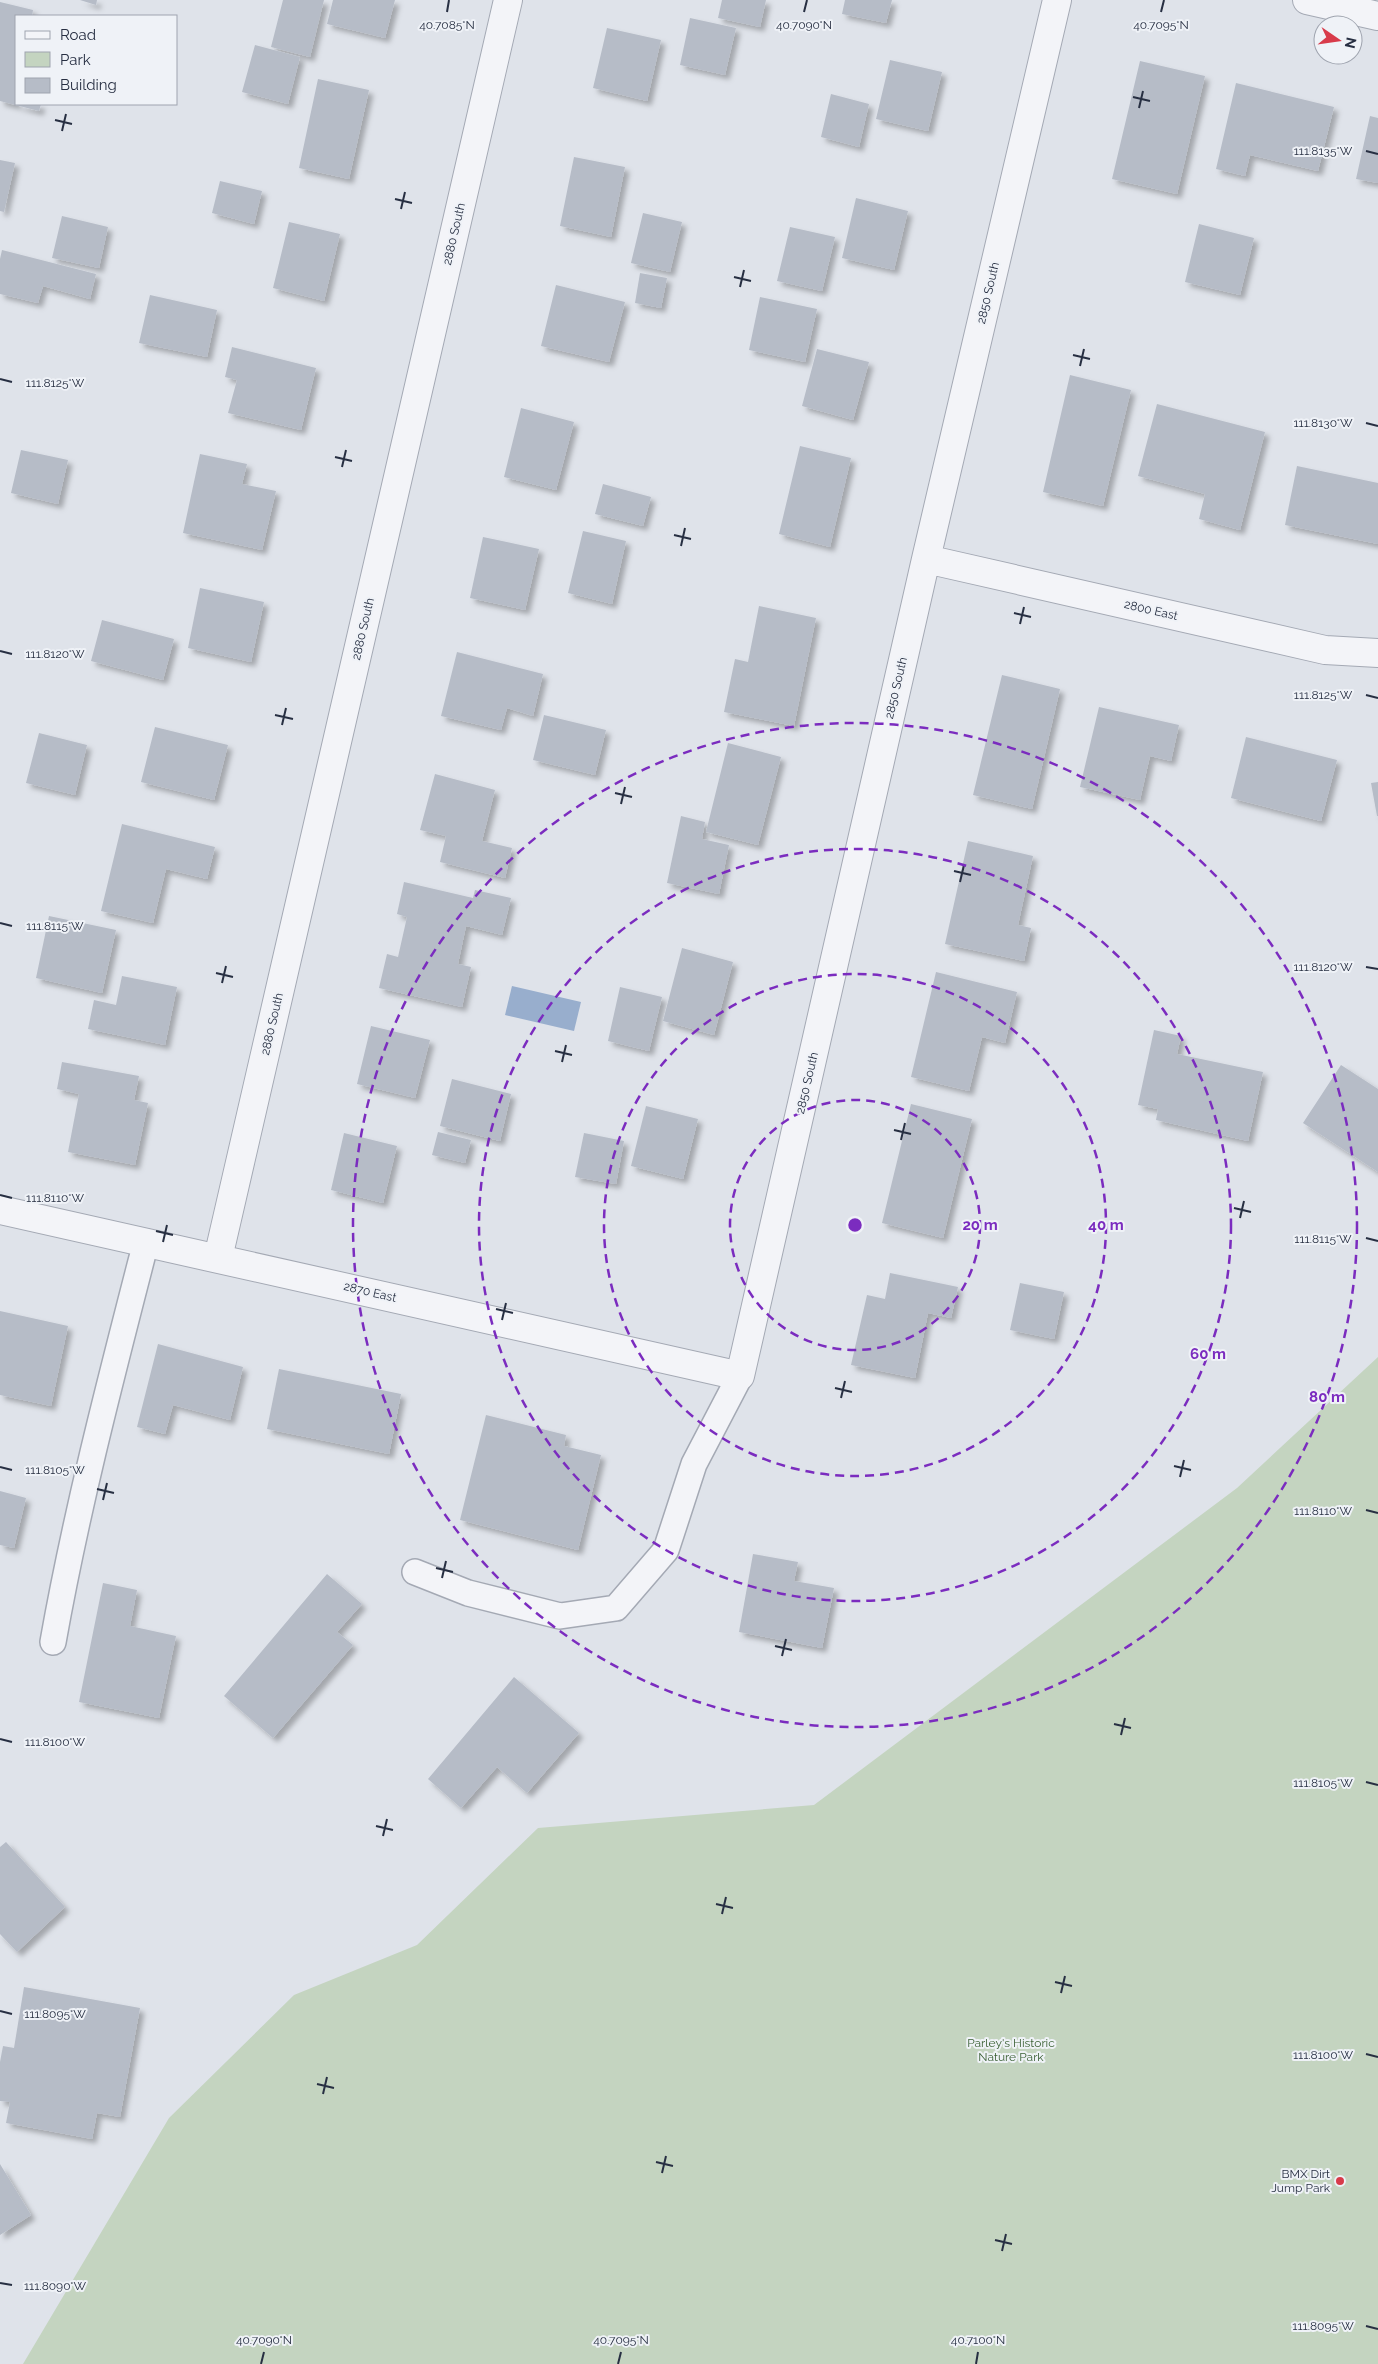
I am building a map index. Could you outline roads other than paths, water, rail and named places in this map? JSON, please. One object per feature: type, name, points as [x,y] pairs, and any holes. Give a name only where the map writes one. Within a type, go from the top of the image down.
[{"type":"street","name":"2880 South","points":[[218,1258],[508,0]]},
{"type":"street","name":"2850 South","points":[[740,1376],[926,559],[1057,0]]},
{"type":"street","points":[[1307,0],[1378,16]]},
{"type":"street","name":"2800 East","points":[[926,559],[1325,650],[1378,653]]},
{"type":"street","name":"2870 East","points":[[0,1210],[740,1376]]},
{"type":"lane","points":[[53,1642],[62,1591],[112,1375],[146,1242]]},
{"type":"lane","points":[[415,1572],[468,1593],[560,1616],[616,1608],[666,1550],[694,1464],[740,1376]]},
{"type":"water","points":[[512,986],[581,1002],[574,1031],[505,1015]]},
{"type":"place","name":"BMX Dirt Jump Park","points":[[1340,2181]]},
{"type":"park label","name":"Parley's Historic Nature Park","points":[[1011,2050]]}]
